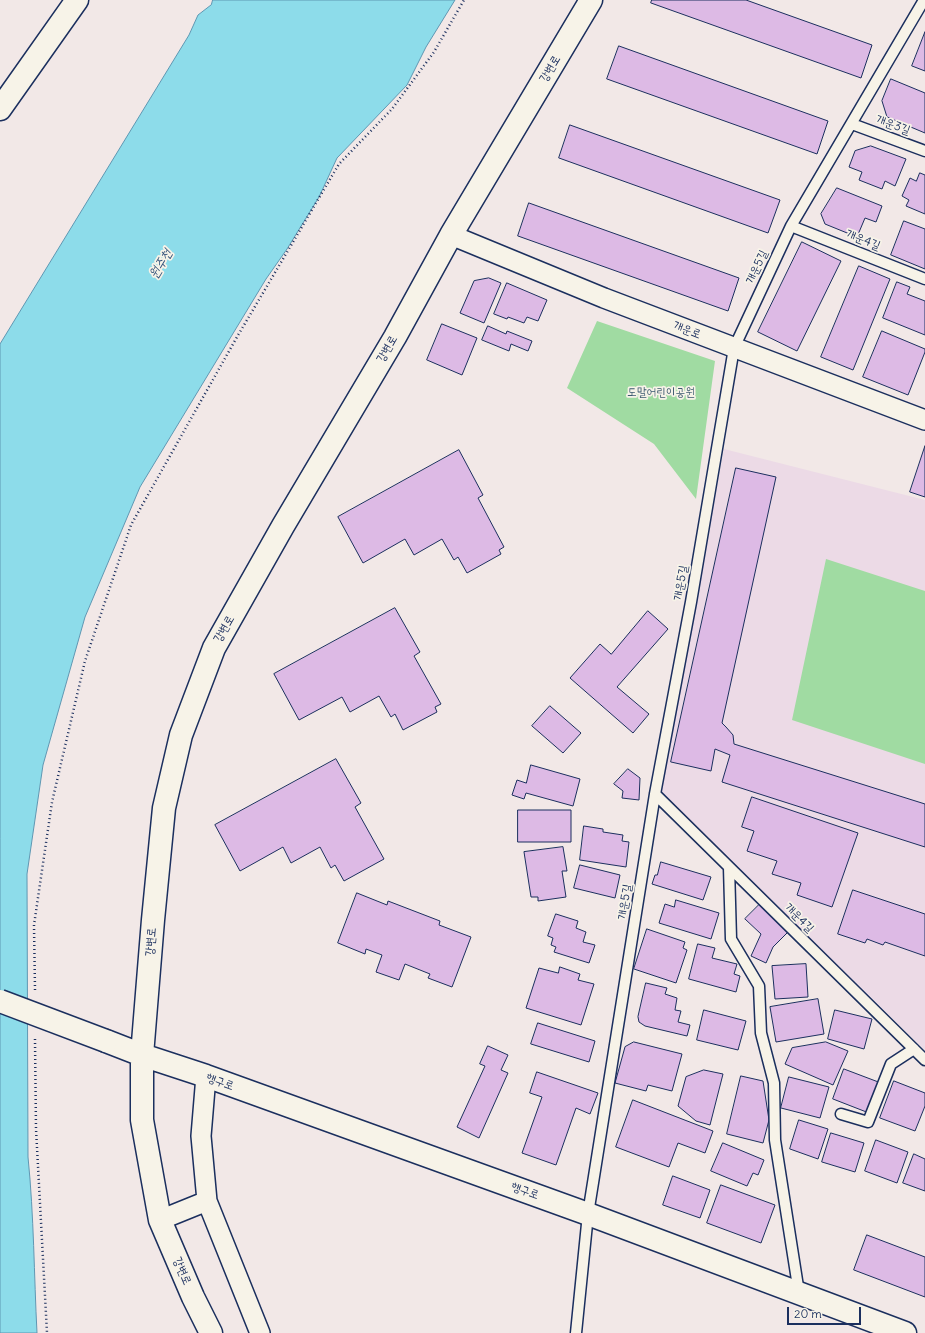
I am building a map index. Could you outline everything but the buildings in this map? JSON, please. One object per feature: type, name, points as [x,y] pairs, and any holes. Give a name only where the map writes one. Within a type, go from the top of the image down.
[{"type":"street","points":[[0,109],[77,0]]},
{"type":"street","name":"강변로","points":[[211,1333],[193,1297],[160,1220],[142,1120],[142,1055],[164,808],[184,728],[214,648],[283,526],[394,337],[451,235],[591,0]]},
{"type":"street","name":"개운로","points":[[451,235],[604,298],[925,420]]},
{"type":"street","name":"행구로","points":[[0,1001],[142,1055],[206,1076],[588,1214],[905,1333]]},
{"type":"street","points":[[206,1076],[201,1136],[207,1201],[260,1333]]},
{"type":"street","points":[[160,1220],[207,1201]]},
{"type":"lane","name":"개운5길","points":[[576,1333],[588,1214],[655,794],[691,602],[734,348],[791,226],[852,124],[921,17],[924,0]]},
{"type":"lane","name":"개운3길","points":[[852,124],[925,151]]},
{"type":"lane","name":"개운4길","points":[[791,226],[925,279]]},
{"type":"lane","name":"개운4길","points":[[655,794],[925,1060]]},
{"type":"lane","points":[[729,867],[731,939],[759,986],[761,1033],[774,1083],[775,1140],[799,1293]]},
{"type":"lane","points":[[841,1114],[868,1122],[891,1064],[914,1049]]},
{"type":"path","points":[[35,995],[34,924],[52,802],[85,660],[131,525],[237,336],[339,164],[392,109],[434,52],[464,0]]},
{"type":"path","points":[[35,1035],[36,1129],[47,1333]]},
{"type":"shaded area","points":[[724,449],[925,500],[925,1050],[658,790]]},
{"type":"green space","name":"도말어린이공원","points":[[597,321],[715,361],[696,499],[654,444],[567,388]]},
{"type":"green space","points":[[826,559],[925,591],[925,764],[792,720]]},
{"type":"water","name":"원주천","points":[[213,0],[455,0],[426,47],[407,85],[337,158],[319,197],[287,249],[266,279],[140,487],[85,617],[43,765],[27,874],[28,1157],[33,1223],[37,1333],[0,1333],[0,344],[189,35],[198,15],[211,5]]}]
